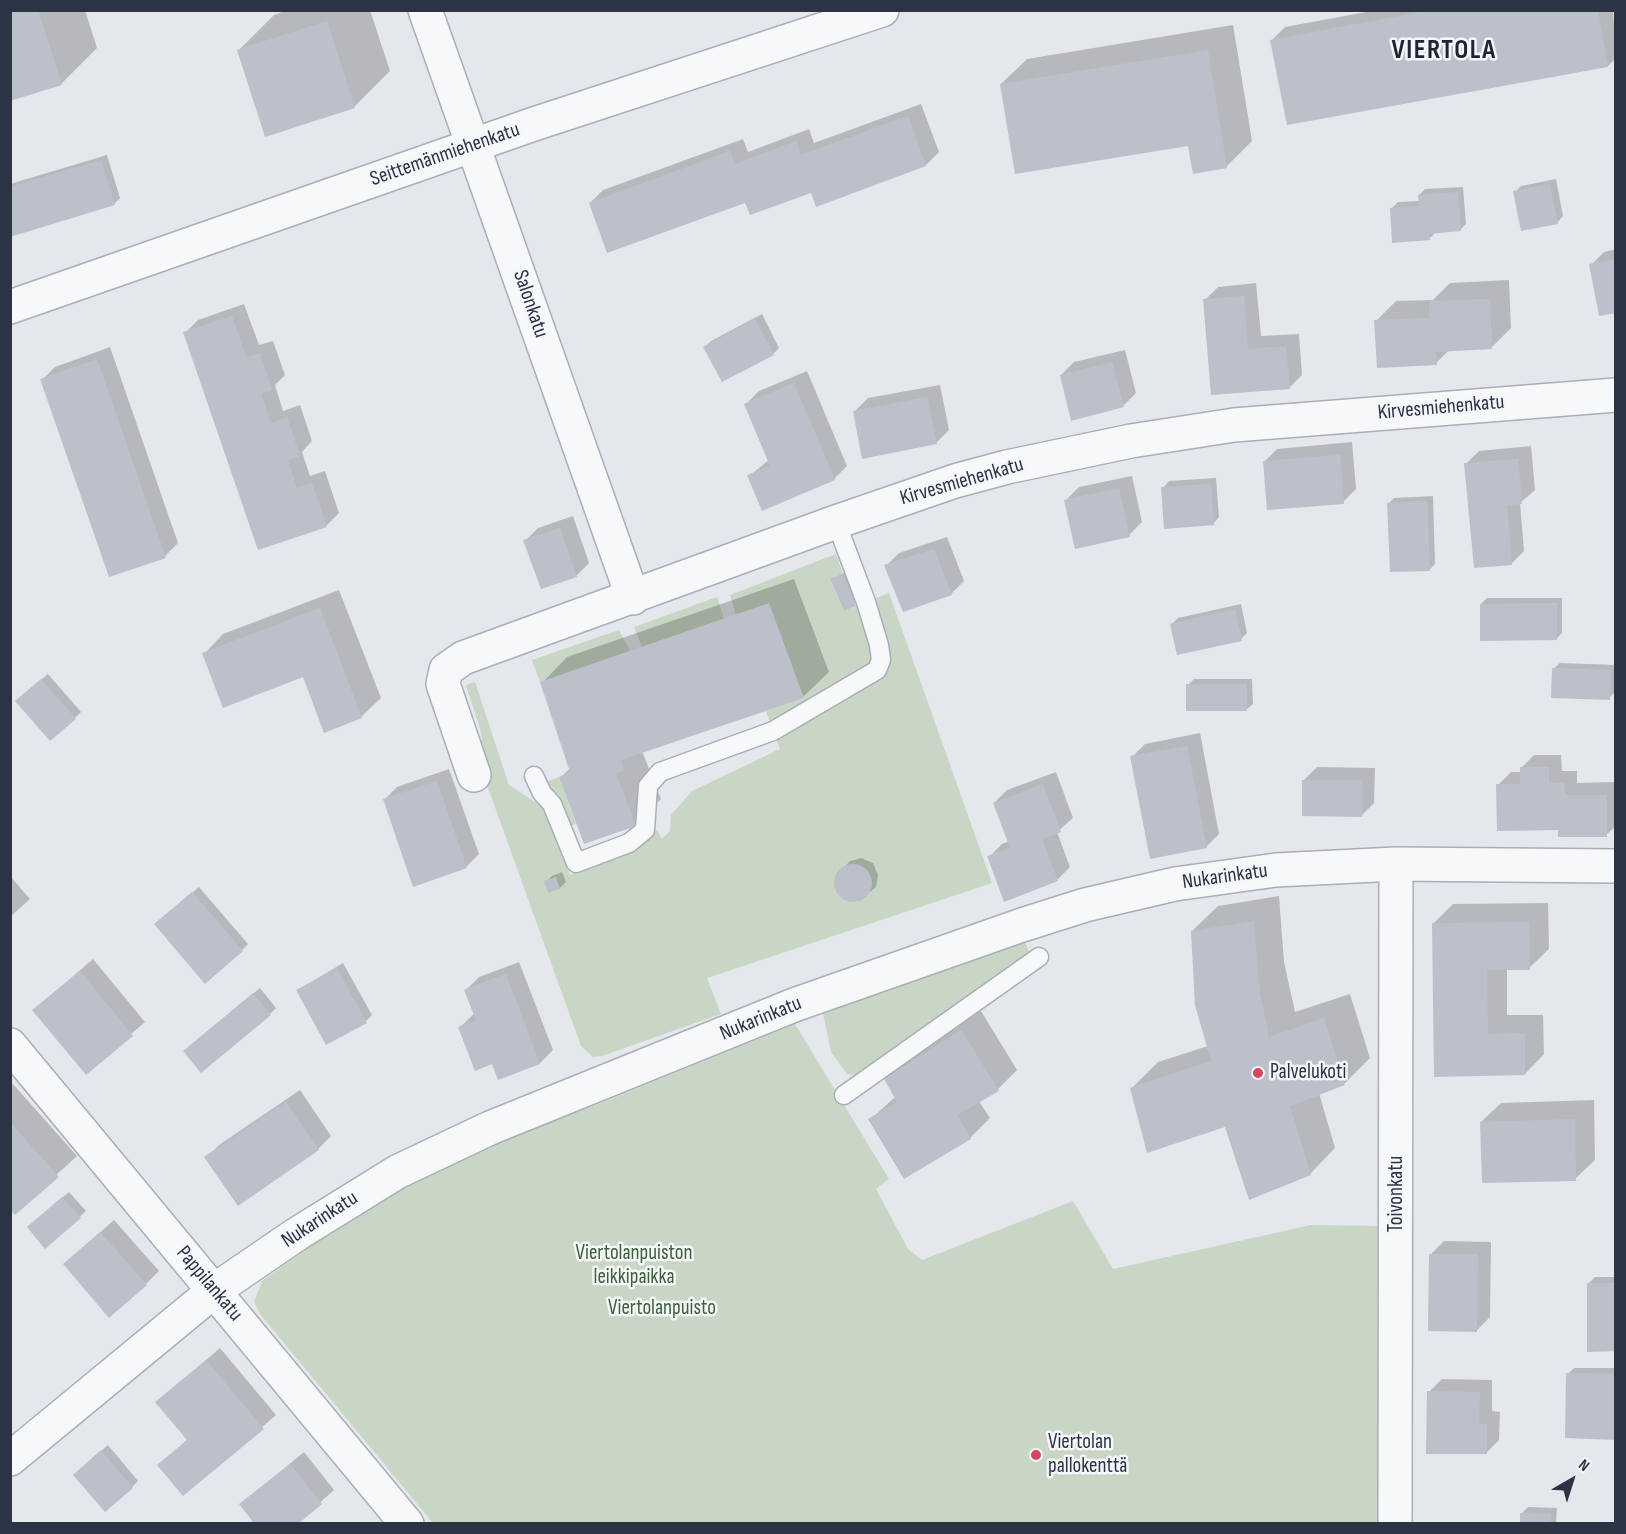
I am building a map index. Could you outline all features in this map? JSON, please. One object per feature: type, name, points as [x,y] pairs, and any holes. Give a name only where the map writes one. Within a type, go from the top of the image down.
[{"type":"street","name":"Salonkatu","points":[[425,10],[633,598]]},
{"type":"street","name":"Seittemänmiehenkatu","points":[[10,307],[474,146],[882,10]]},
{"type":"street","name":"Kirvesmiehenkatu","points":[[474,775],[442,684],[446,670],[464,658],[955,481],[1131,441],[1234,425],[1616,396]]},
{"type":"street","name":"Nukarinkatu","points":[[10,1459],[215,1290],[307,1228],[397,1172],[441,1148],[794,1005],[1022,925],[1085,906],[1175,884],[1276,870],[1396,864],[1616,866]]},
{"type":"street","name":"Toivonkatu","points":[[1395,1524],[1396,864]]},
{"type":"street","name":"Pappilankatu","points":[[10,1045],[407,1524]]},
{"type":"lane","points":[[534,776],[542,793],[552,804],[576,863],[629,843],[645,830],[648,786],[660,772],[773,731],[877,670],[881,660],[879,645],[867,602],[836,522]]},
{"type":"lane","points":[[844,1095],[1039,957]]},
{"type":"green space","points":[[836,554],[843,574],[830,580],[844,611],[889,593],[992,883],[707,978],[721,1014],[602,1056],[593,1057],[581,1046],[483,774],[475,745],[482,740],[481,732],[466,685],[475,682],[509,785],[543,807],[570,875],[640,847],[657,830],[662,839],[670,831],[671,815],[692,791],[780,749],[766,711],[804,698],[736,615],[730,595]]},
{"type":"green space","points":[[717,597],[724,619],[642,647],[634,627]]},
{"type":"green space","points":[[619,630],[630,651],[540,682],[532,660]]},
{"type":"green space","points":[[559,777],[576,824],[571,826],[559,796],[546,782]]},
{"type":"green space","points":[[1024,941],[1029,951],[1012,967],[863,1076],[847,1074],[831,1052],[823,1013]]},
{"type":"green space","name":"Viertolanpuisto","points":[[795,1024],[889,1179],[876,1189],[908,1249],[922,1260],[1073,1201],[1113,1269],[1311,1225],[1381,1226],[1380,1523],[433,1523],[260,1314],[254,1302],[262,1281],[345,1221],[417,1178],[488,1145],[609,1100]]},
{"type":"building","points":[[10,10],[38,10],[62,85],[10,101]]},
{"type":"building","points":[[1431,10],[1598,10],[1608,67],[1287,125],[1270,40]]},
{"type":"building","points":[[327,21],[355,108],[265,137],[237,50]]},
{"type":"building","points":[[1208,50],[1227,168],[1193,174],[1188,146],[1015,174],[1000,84]]},
{"type":"building","points":[[908,116],[926,166],[816,207],[811,193],[750,215],[745,203],[607,253],[589,203],[730,151],[735,164],[796,141],[801,155]]},
{"type":"building","points":[[101,160],[115,205],[10,237],[10,187]]},
{"type":"building","points":[[1550,184],[1558,224],[1521,231],[1513,191]]},
{"type":"building","points":[[1458,192],[1461,231],[1429,234],[1430,240],[1392,243],[1390,208],[1419,206],[1418,195]]},
{"type":"building","points":[[1616,259],[1616,313],[1599,316],[1589,264]]},
{"type":"building","points":[[1244,296],[1248,349],[1286,346],[1290,389],[1211,395],[1203,299]]},
{"type":"building","points":[[1490,299],[1492,349],[1436,352],[1437,365],[1377,368],[1374,320],[1429,318],[1429,301]]},
{"type":"building","points":[[232,316],[246,357],[260,353],[272,390],[261,394],[271,423],[287,417],[300,456],[288,460],[297,488],[312,483],[327,527],[258,550],[183,332]]},
{"type":"building","points":[[755,319],[774,355],[722,382],[703,347]]},
{"type":"building","points":[[97,359],[166,558],[109,577],[40,379]]},
{"type":"building","points":[[1112,362],[1124,407],[1071,421],[1060,375]]},
{"type":"building","points":[[794,383],[835,480],[762,511],[747,475],[770,466],[744,404]]},
{"type":"building","points":[[927,397],[937,444],[862,459],[853,411]]},
{"type":"building","points":[[1340,455],[1344,504],[1267,510],[1263,461]]},
{"type":"building","points":[[1518,459],[1522,504],[1507,505],[1512,565],[1474,568],[1464,463]]},
{"type":"building","points":[[1211,484],[1214,525],[1164,529],[1161,487]]},
{"type":"building","points":[[1119,488],[1130,537],[1075,549],[1064,500]]},
{"type":"building","points":[[1427,501],[1430,571],[1390,572],[1387,503]]},
{"type":"building","points":[[560,528],[577,577],[541,589],[523,540]]},
{"type":"building","points":[[934,549],[952,595],[903,612],[884,565]]},
{"type":"building","points":[[843,574],[856,606],[844,611],[830,579]]},
{"type":"building","points":[[769,603],[804,698],[621,760],[624,770],[616,774],[636,826],[584,844],[559,777],[570,772],[540,682]]},
{"type":"building","points":[[1557,603],[1557,640],[1480,641],[1480,604]]},
{"type":"building","points":[[320,608],[362,718],[324,733],[303,677],[223,708],[202,653]]},
{"type":"building","points":[[1235,609],[1242,641],[1177,655],[1170,624]]},
{"type":"building","points":[[1552,668],[1611,670],[1610,700],[1551,698]]},
{"type":"building","points":[[41,679],[76,719],[50,741],[15,701]]},
{"type":"building","points":[[1186,684],[1247,684],[1247,711],[1186,711]]},
{"type":"building","points":[[1187,746],[1207,848],[1150,859],[1130,756]]},
{"type":"building","points":[[1520,767],[1549,767],[1549,783],[1564,783],[1565,795],[1607,795],[1607,837],[1558,837],[1558,830],[1497,831],[1496,784],[1520,784]]},
{"type":"building","points":[[1302,780],[1363,780],[1362,817],[1302,816]]},
{"type":"building","points":[[437,781],[467,868],[413,887],[383,799]]},
{"type":"building","points":[[1043,784],[1061,832],[1042,839],[1058,881],[1004,902],[987,856],[1010,848],[993,803]]},
{"type":"building","points":[[853,864],[867,869],[872,883],[867,897],[853,902],[839,897],[834,883],[839,869]]},
{"type":"building","points":[[556,877],[560,889],[548,893],[544,881]]},
{"type":"building","points":[[192,892],[243,951],[205,984],[154,924]]},
{"type":"building","name":"Palvelukoti","points":[[1254,921],[1259,988],[1269,1037],[1324,1018],[1345,1085],[1290,1106],[1311,1175],[1249,1200],[1225,1127],[1147,1153],[1130,1088],[1211,1061],[1195,1005],[1191,931]]},
{"type":"building","points":[[1529,922],[1530,970],[1487,970],[1488,1034],[1525,1033],[1525,1075],[1434,1077],[1432,923]]},
{"type":"building","points":[[337,968],[367,1023],[326,1045],[296,990]]},
{"type":"building","points":[[80,971],[133,1036],[86,1075],[32,1010]]},
{"type":"building","points":[[506,974],[540,1064],[498,1080],[492,1064],[475,1071],[458,1027],[476,1020],[464,990]]},
{"type":"building","points":[[253,993],[271,1015],[201,1073],[183,1051]]},
{"type":"building","points":[[961,1030],[999,1091],[957,1115],[971,1139],[904,1179],[868,1119],[897,1102],[884,1079]]},
{"type":"building","points":[[286,1102],[319,1150],[238,1206],[204,1157]]},
{"type":"building","points":[[1575,1119],[1576,1181],[1482,1183],[1480,1122]]},
{"type":"building","points":[[10,1122],[59,1177],[15,1215],[10,1210]]},
{"type":"building","points":[[62,1197],[81,1218],[45,1249],[27,1227]]},
{"type":"building","points":[[100,1232],[147,1285],[109,1318],[63,1264]]},
{"type":"building","points":[[1429,1254],[1478,1254],[1477,1332],[1428,1331]]},
{"type":"building","points":[[1587,1283],[1616,1283],[1616,1351],[1587,1352]]},
{"type":"building","points":[[206,1360],[264,1429],[183,1496],[157,1465],[187,1440],[155,1402]]},
{"type":"building","points":[[1566,1373],[1616,1374],[1616,1440],[1565,1438]]},
{"type":"building","points":[[1427,1391],[1480,1392],[1479,1424],[1487,1424],[1487,1454],[1426,1454]]},
{"type":"building","points":[[101,1450],[133,1488],[105,1512],[73,1475]]},
{"type":"building","points":[[290,1464],[322,1504],[298,1524],[251,1524],[253,1522],[239,1504]]},
{"type":"building","points":[[1520,1513],[1551,1514],[1551,1524],[1520,1524]]},
{"type":"place","name":"Palvelukoti","points":[[1258,1073]]},
{"type":"place","name":"Viertolan pallokenttä","points":[[1036,1455]]},
{"type":"district","name":"VIERTOLA","points":[[1444,51]]},
{"type":"park label","name":"Viertolanpuiston leikkipaikka","points":[[634,1266]]}]
